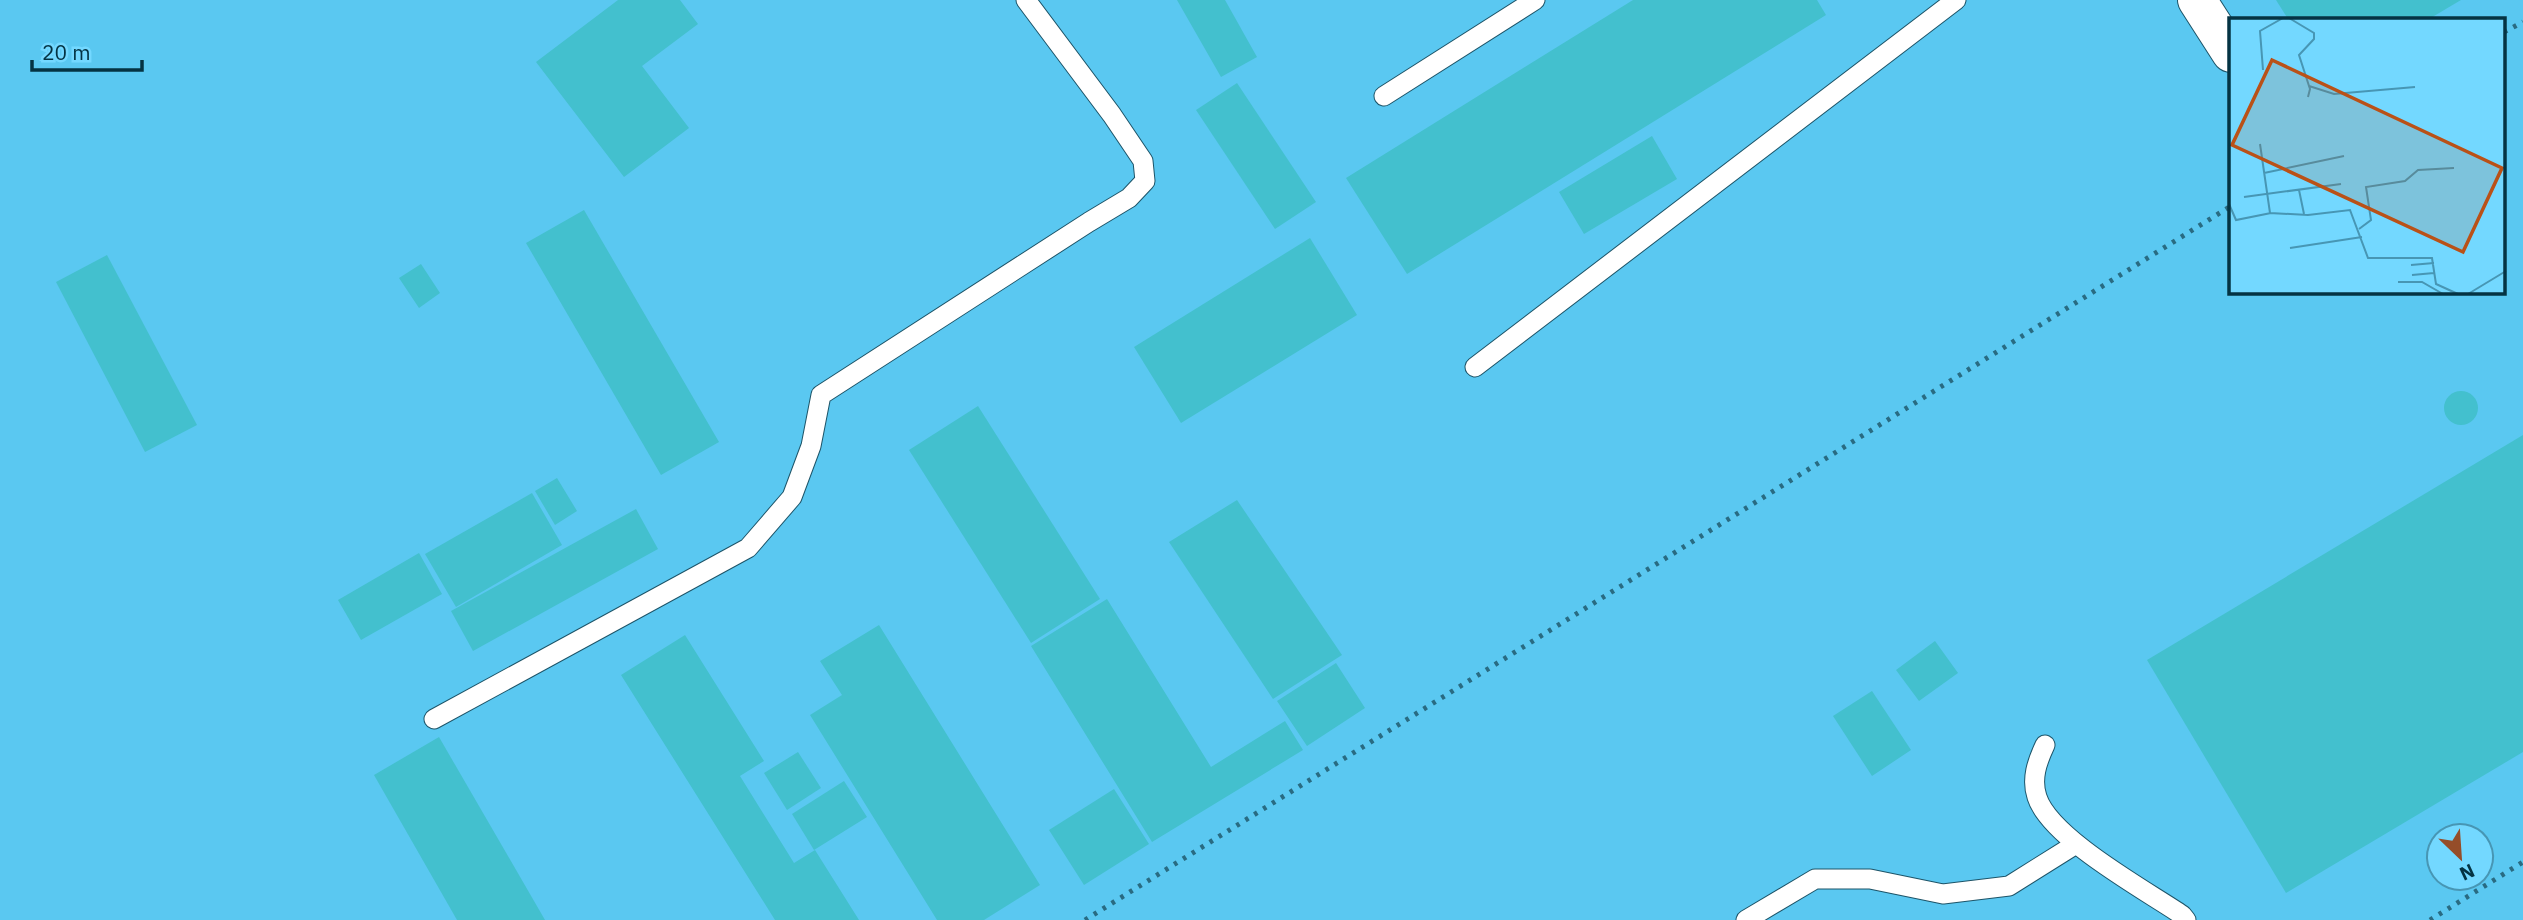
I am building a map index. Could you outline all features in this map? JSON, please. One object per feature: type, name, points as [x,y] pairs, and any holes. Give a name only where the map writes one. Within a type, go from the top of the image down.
[{"type":"street","points":[[2197,0],[2229,50]]},
{"type":"lane","points":[[434,719],[748,548],[792,497],[811,446],[821,395],[1129,198],[1145,181],[1143,161],[1026,0]]},
{"type":"lane","points":[[1384,96],[1535,0]]},
{"type":"lane","points":[[1475,367],[1956,0]]},
{"type":"lane","points":[[2045,745],[2036,766],[2034,782],[2037,797],[2051,822],[2076,844],[2186,920]]},
{"type":"lane","points":[[1746,920],[1815,879],[1870,879],[1942,894],[2009,886],[2076,844]]},
{"type":"shaded area","points":[[0,0],[2523,0],[2523,920],[0,920]]},
{"type":"building","points":[[618,0],[680,0],[698,24],[642,66],[689,128],[624,177],[536,62]]},
{"type":"building","points":[[1177,0],[1225,0],[1257,57],[1221,77]]},
{"type":"building","points":[[1633,0],[1817,0],[1826,15],[1407,274],[1346,178]]},
{"type":"building","points":[[2276,0],[2461,0],[2431,18],[2287,18]]},
{"type":"building","points":[[1237,83],[1316,202],[1275,229],[1196,110]]},
{"type":"building","points":[[1652,136],[1677,179],[1584,234],[1559,192]]},
{"type":"building","points":[[584,210],[719,442],[661,475],[526,243]]},
{"type":"building","points":[[1310,238],[1357,315],[1181,423],[1134,347]]},
{"type":"building","points":[[107,255],[197,425],[145,452],[56,282]]},
{"type":"building","points":[[421,264],[440,293],[419,308],[399,278]]},
{"type":"building","points":[[2461,391],[2473,396],[2478,408],[2473,420],[2461,425],[2449,420],[2444,408],[2449,396]]},
{"type":"building","points":[[978,406],[1100,599],[1031,643],[909,450]]},
{"type":"building","points":[[2523,435],[2523,752],[2286,893],[2147,660]]},
{"type":"building","points":[[557,478],[577,511],[555,525],[535,491]]},
{"type":"building","points":[[532,493],[562,545],[456,607],[425,554]]},
{"type":"building","points":[[1237,500],[1342,655],[1273,699],[1169,542]]},
{"type":"building","points":[[636,509],[658,549],[473,651],[451,611]]},
{"type":"building","points":[[419,553],[442,594],[361,640],[338,600]]},
{"type":"building","points":[[1107,599],[1211,767],[1285,721],[1303,750],[1152,842],[1031,646]]},
{"type":"building","points":[[879,625],[1040,885],[984,920],[937,920],[810,715],[842,695],[820,661]]},
{"type":"building","points":[[685,635],[764,761],[740,776],[794,863],[815,850],[859,920],[775,920],[621,675]]},
{"type":"building","points":[[1935,641],[1958,673],[1919,701],[1896,670]]},
{"type":"building","points":[[1336,663],[1365,708],[1307,746],[1277,701]]},
{"type":"building","points":[[1872,691],[1911,750],[1872,776],[1833,716]]},
{"type":"building","points":[[439,737],[545,920],[457,920],[374,775]]},
{"type":"building","points":[[798,752],[821,788],[787,810],[764,773]]},
{"type":"building","points":[[844,781],[867,817],[814,850],[792,814]]},
{"type":"building","points":[[1114,789],[1149,844],[1084,885],[1049,830]]},
{"type":"railway","points":[[2506,31],[2523,22]]},
{"type":"railway","points":[[1085,920],[2229,207]]},
{"type":"railway","points":[[2430,920],[2523,862]]}]
